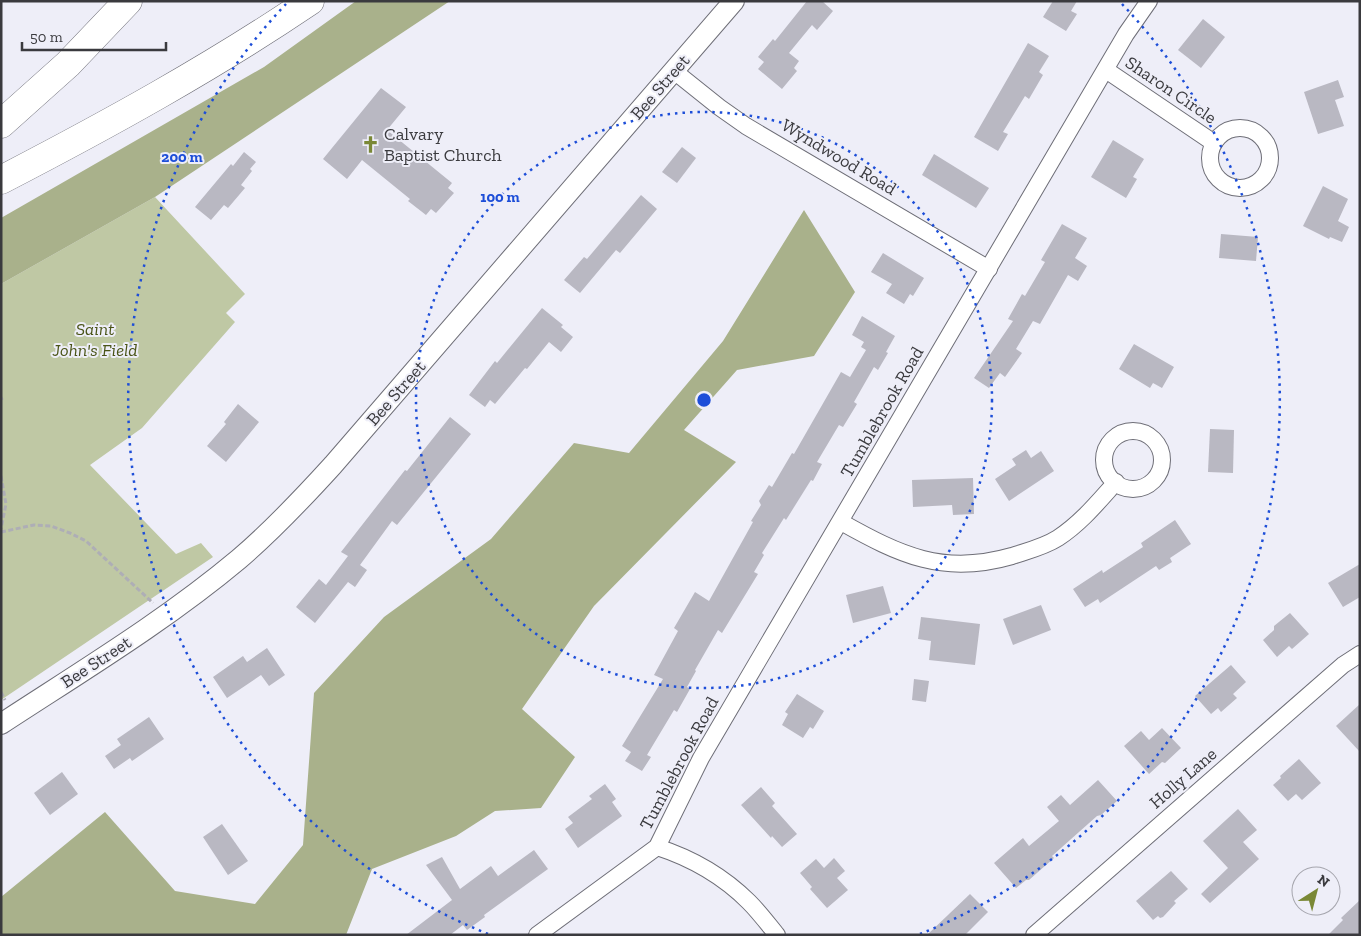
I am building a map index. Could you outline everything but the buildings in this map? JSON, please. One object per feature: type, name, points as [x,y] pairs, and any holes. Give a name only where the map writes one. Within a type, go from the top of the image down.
[{"type":"highway","points":[[1,124],[68,64],[128,1]]},
{"type":"highway","points":[[1,180],[106,125],[188,78],[310,1]]},
{"type":"street","name":"Bee Street","points":[[1,724],[165,616],[239,559],[305,496],[734,1]]},
{"type":"street","name":"Tumblebrook Road","points":[[657,847],[701,758],[1126,34],[1149,1]]},
{"type":"street","name":"Sharon Circle","points":[[1106,70],[1214,143]]},
{"type":"street","name":"Wyndwood Road","points":[[674,71],[746,126],[989,269]]},
{"type":"street","points":[[841,522],[882,545],[912,556],[945,563],[973,564],[1033,550],[1057,538],[1078,522],[1116,482]]},
{"type":"street","name":"Holly Lane","points":[[1034,935],[1344,665],[1360,654]]},
{"type":"street","points":[[537,935],[657,847],[680,854],[728,883],[749,902],[777,935]]},
{"type":"path","points":[[1,476],[6,504],[1,530],[34,525],[51,526],[86,541],[150,599],[165,616]]},
{"type":"green space","points":[[356,1],[450,1],[155,197],[1,284],[1,218],[264,67]]},
{"type":"green space","name":"Saint John's Field","points":[[155,197],[245,294],[226,313],[235,322],[142,428],[90,465],[176,554],[201,543],[213,557],[1,700],[1,284]]},
{"type":"green space","points":[[804,210],[855,292],[814,356],[737,370],[684,430],[736,462],[594,606],[522,709],[575,757],[541,808],[495,811],[456,836],[372,869],[346,935],[1,935],[1,897],[105,812],[175,891],[255,904],[303,845],[314,693],[384,617],[491,539],[574,443],[629,453],[723,341]]},
{"type":"place","name":"Calvary Baptist Church","points":[[370,144]]}]
